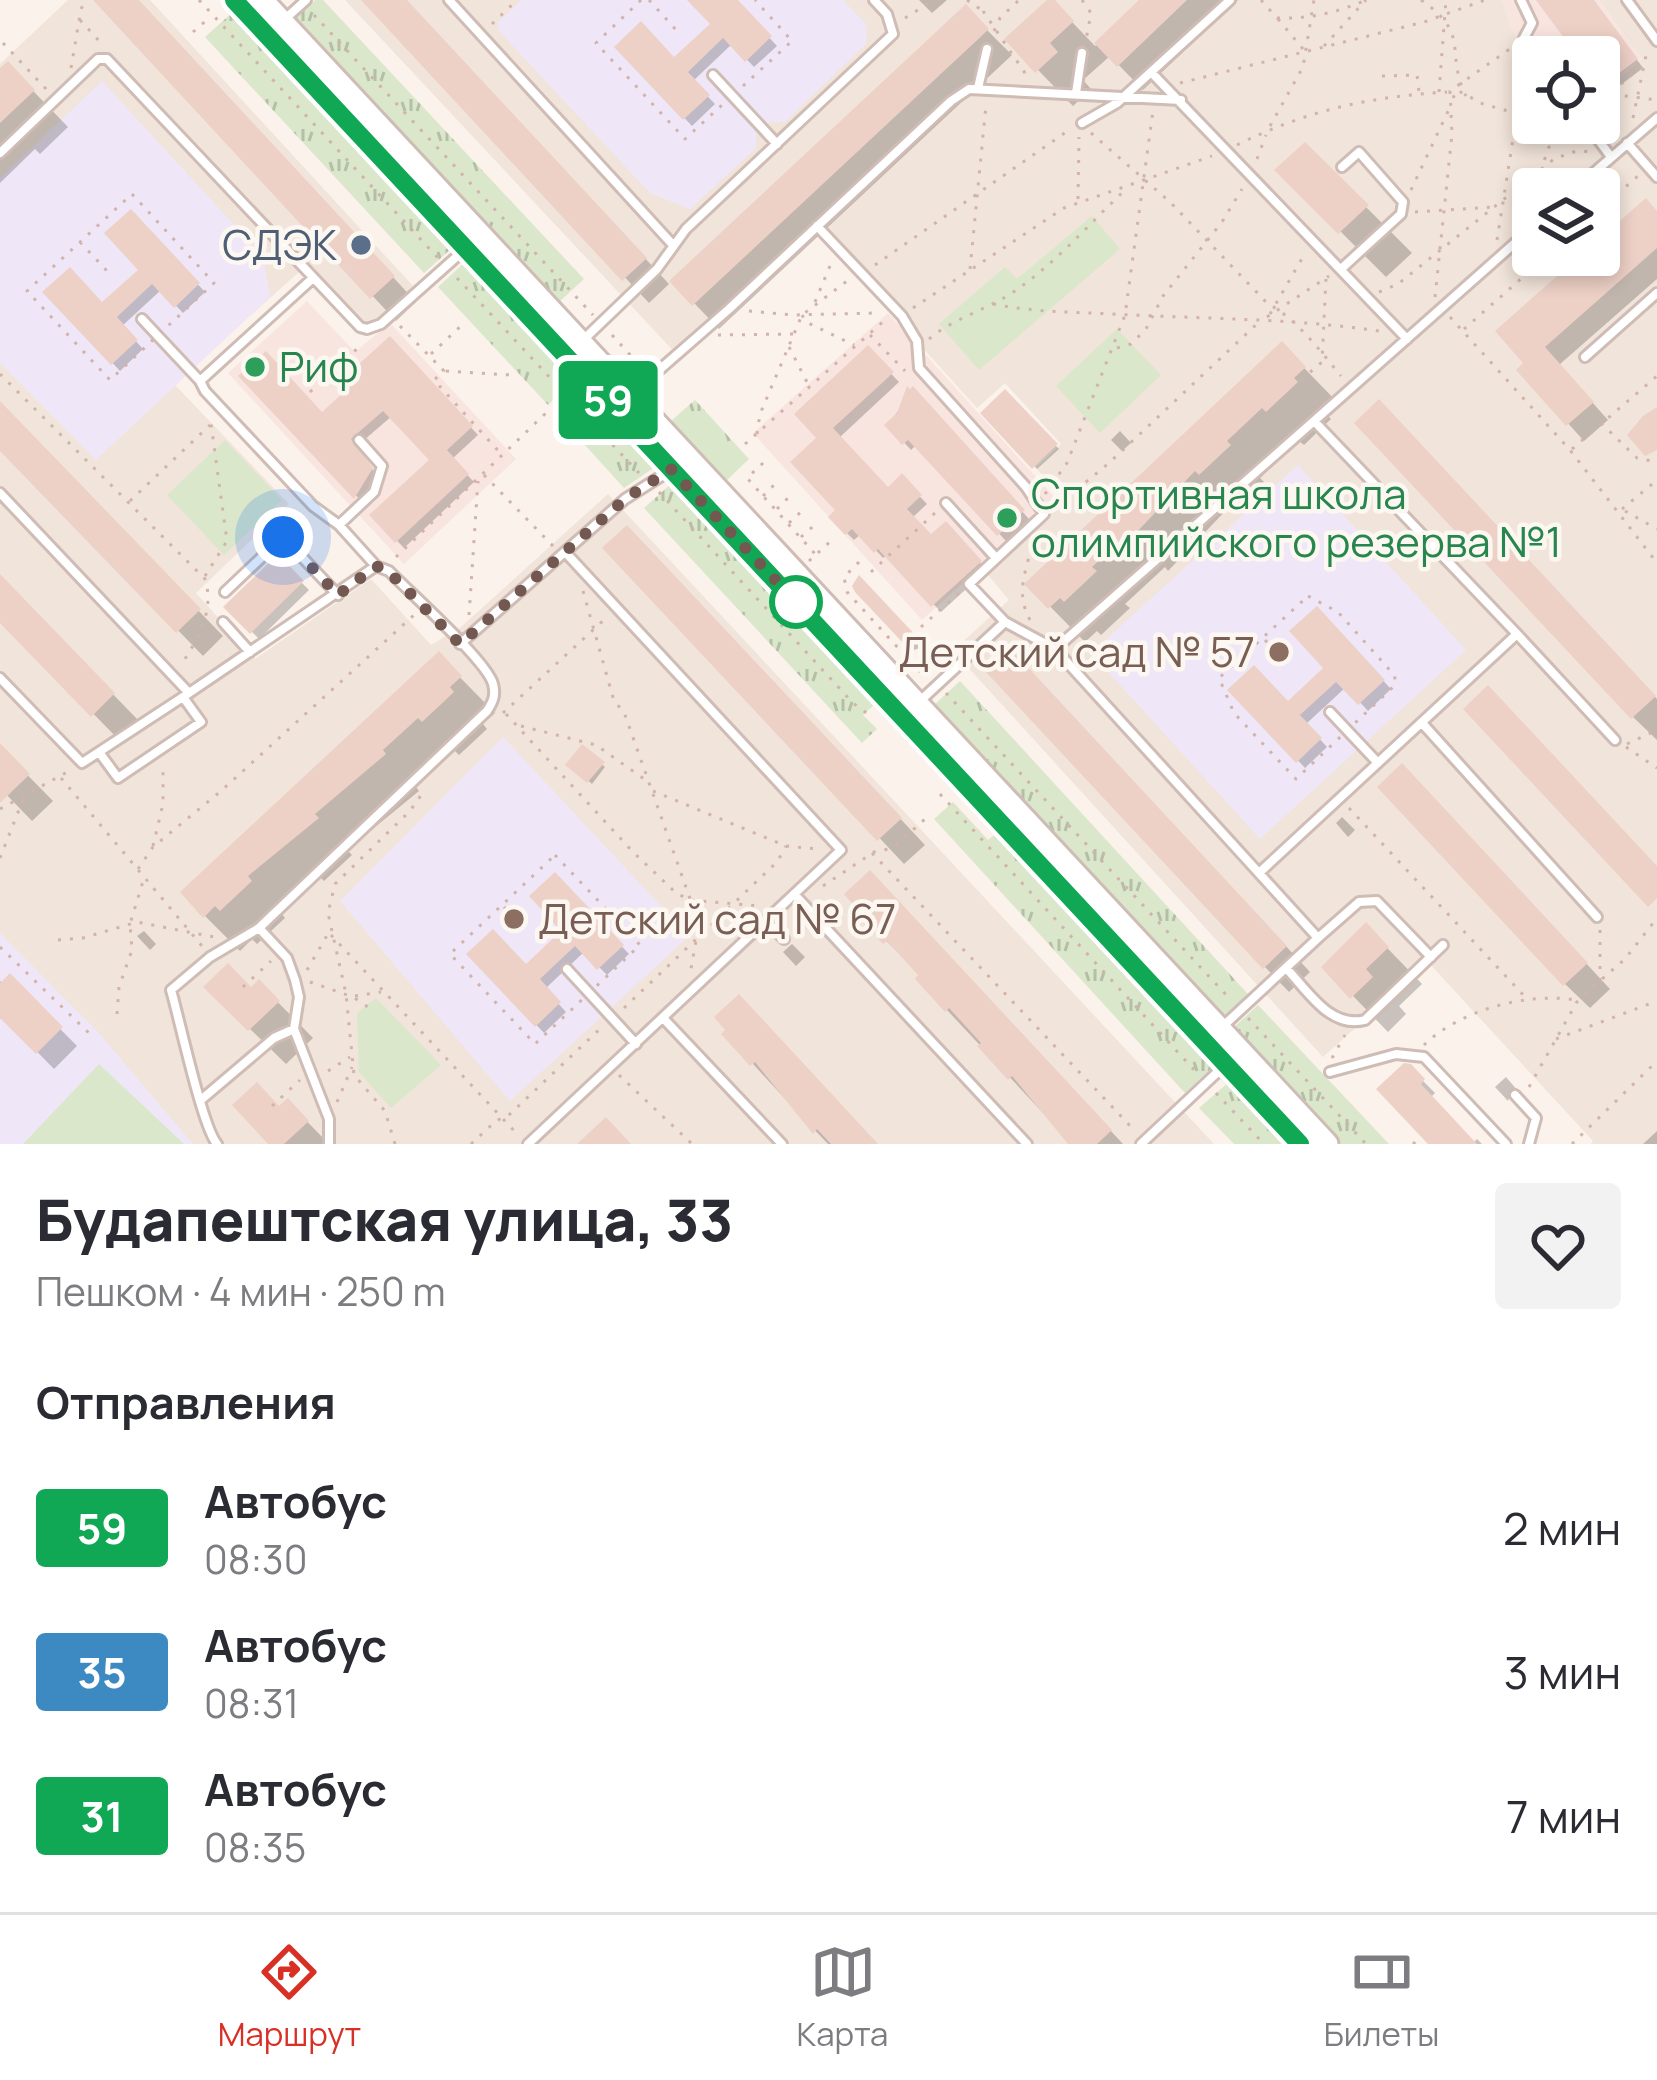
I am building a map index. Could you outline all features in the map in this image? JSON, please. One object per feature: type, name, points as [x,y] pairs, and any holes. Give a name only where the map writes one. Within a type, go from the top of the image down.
[{"type":"street","points":[[235,0],[275,29],[574,349],[1213,1036],[1300,1144]]},
{"type":"street","points":[[262,0],[275,29]]},
{"type":"street","points":[[1233,1058],[1327,1144]]},
{"type":"lane","points":[[448,0],[673,245]]},
{"type":"lane","points":[[574,349],[657,269],[673,245],[893,34],[887,14],[874,0]]},
{"type":"lane","points":[[1082,123],[1125,95],[1230,0]]},
{"type":"lane","points":[[1521,0],[1532,23],[1525,36]]},
{"type":"lane","points":[[1627,0],[1655,38]]},
{"type":"lane","points":[[275,29],[306,4]]},
{"type":"lane","points":[[983,90],[987,49]]},
{"type":"lane","points":[[1076,93],[1082,53]]},
{"type":"lane","points":[[0,153],[98,59],[107,58],[360,327],[374,328],[390,316],[473,242]]},
{"type":"lane","points":[[1151,72],[1407,339]]},
{"type":"lane","points":[[713,74],[777,144]]},
{"type":"lane","points":[[623,402],[951,101],[983,90],[1181,100]]},
{"type":"lane","points":[[1595,168],[1657,118]]},
{"type":"lane","points":[[1625,141],[1657,177]]},
{"type":"lane","points":[[1601,144],[1608,154]]},
{"type":"lane","points":[[1340,268],[1401,214],[1403,202],[1359,152],[1342,167]]},
{"type":"lane","points":[[658,228],[664,218]]},
{"type":"lane","points":[[817,226],[899,313],[918,347],[919,368],[1045,514],[969,584],[1005,622],[1055,649],[1318,938]]},
{"type":"lane","points":[[1055,649],[1512,246]]},
{"type":"lane","points":[[200,381],[314,278]]},
{"type":"lane","points":[[1585,357],[1657,293]]},
{"type":"lane","points":[[142,319],[313,506],[464,641],[493,684],[493,702],[487,711],[259,928],[210,957],[171,990],[202,1099],[206,1130],[217,1144]]},
{"type":"lane","points":[[1314,421],[1620,743]]},
{"type":"lane","points":[[1293,439],[1304,450]]},
{"type":"lane","points":[[339,525],[374,492],[382,466],[358,440]]},
{"type":"lane","points":[[464,641],[625,499],[679,462]]},
{"type":"lane","points":[[0,493],[174,677],[200,722],[118,778],[99,752]]},
{"type":"lane","points":[[946,503],[996,558]]},
{"type":"lane","points":[[225,592],[283,537],[338,595]]},
{"type":"lane","points":[[532,1142],[841,850],[564,555]]},
{"type":"lane","points":[[0,678],[82,763],[376,566]]},
{"type":"lane","points":[[223,622],[250,652]]},
{"type":"lane","points":[[910,710],[1005,622]]},
{"type":"lane","points":[[1259,873],[1516,634]]},
{"type":"lane","points":[[1330,712],[1378,764]]},
{"type":"lane","points":[[1422,724],[1597,917]]},
{"type":"lane","points":[[794,894],[1028,1144]]},
{"type":"lane","points":[[1213,1036],[1359,902],[1377,902],[1431,956]]},
{"type":"lane","points":[[766,921],[784,939]]},
{"type":"lane","points":[[259,928],[287,958],[299,998],[294,1029],[329,1118],[329,1144]]},
{"type":"lane","points":[[1286,968],[1334,1018],[1365,1020],[1443,945]]},
{"type":"lane","points":[[567,969],[636,1043]]},
{"type":"lane","points":[[663,1018],[782,1144]]},
{"type":"lane","points":[[202,1099],[274,1038],[294,1029]]},
{"type":"lane","points":[[1328,1070],[1373,1058],[1424,1057],[1507,1144]]},
{"type":"lane","points":[[1142,1141],[1233,1058]]},
{"type":"lane","points":[[1515,1096],[1536,1118],[1529,1144]]},
{"type":"path","points":[[74,83],[69,77],[86,0]]},
{"type":"path","points":[[199,0],[440,259]]},
{"type":"path","points":[[483,33],[517,0]]},
{"type":"path","points":[[641,0],[596,43],[685,139],[792,41],[755,0]]},
{"type":"path","points":[[649,0],[678,32]]},
{"type":"path","points":[[892,31],[934,0]]},
{"type":"path","points":[[967,0],[998,22]]},
{"type":"path","points":[[1261,0],[1305,52]]},
{"type":"path","points":[[1113,350],[1131,344],[1238,198],[1303,67],[1314,0]]},
{"type":"path","points":[[1277,18],[1309,17],[1366,0]]},
{"type":"path","points":[[1322,47],[1366,0]]},
{"type":"path","points":[[1403,202],[1456,89],[1455,37],[1444,16],[1421,0]]},
{"type":"path","points":[[1439,92],[1446,0]]},
{"type":"path","points":[[1169,89],[1444,16],[1485,0]]},
{"type":"path","points":[[987,49],[998,22],[1015,2]]},
{"type":"path","points":[[1082,53],[1091,19],[1087,2]]},
{"type":"path","points":[[306,4],[570,292]]},
{"type":"path","points":[[983,11],[1040,91]]},
{"type":"path","points":[[193,32],[212,14]]},
{"type":"path","points":[[79,19],[104,45],[107,58]]},
{"type":"path","points":[[1625,141],[1643,65],[1655,38]]},
{"type":"path","points":[[3,44],[56,100]]},
{"type":"path","points":[[745,444],[869,334],[1078,202],[1228,149],[1316,111],[1456,89],[1512,47]]},
{"type":"path","points":[[1620,84],[1643,65]]},
{"type":"path","points":[[1382,76],[1417,75],[1420,93]]},
{"type":"path","points":[[1456,89],[1467,98],[1512,112]]},
{"type":"path","points":[[970,270],[980,189],[983,90]]},
{"type":"path","points":[[1620,95],[1657,100]]},
{"type":"path","points":[[1037,506],[1066,463],[1126,315],[1151,114],[1161,98]]},
{"type":"path","points":[[1451,104],[1435,301],[1570,450],[1657,563]]},
{"type":"path","points":[[873,267],[1082,123]]},
{"type":"path","points":[[1082,123],[1322,353],[1351,388]]},
{"type":"path","points":[[1078,202],[1076,157],[1082,123]]},
{"type":"path","points":[[1620,134],[1625,141]]},
{"type":"path","points":[[1498,258],[1501,204],[1513,144]]},
{"type":"path","points":[[1541,168],[1549,144]]},
{"type":"path","points":[[1541,168],[1573,152],[1608,154]]},
{"type":"path","points":[[1620,192],[1648,167]]},
{"type":"path","points":[[918,347],[948,323],[993,304],[1033,277],[1128,187]]},
{"type":"path","points":[[132,194],[214,283],[110,380],[27,291],[80,242],[132,194]]},
{"type":"path","points":[[1366,295],[1398,284],[1512,194]]},
{"type":"path","points":[[1401,214],[1501,204]]},
{"type":"path","points":[[80,242],[107,272]]},
{"type":"path","points":[[1045,514],[1109,463],[1269,316],[1315,242]]},
{"type":"path","points":[[814,304],[838,248]]},
{"type":"path","points":[[1276,308],[1340,268]]},
{"type":"path","points":[[452,273],[642,476]]},
{"type":"path","points":[[757,434],[760,414],[802,315],[862,274]]},
{"type":"path","points":[[1462,331],[1524,276]]},
{"type":"path","points":[[1301,380],[1322,362],[1326,277]]},
{"type":"path","points":[[993,304],[1036,313],[1262,319],[1390,333],[1399,330]]},
{"type":"path","points":[[729,309],[802,315],[899,313]]},
{"type":"path","points":[[802,315],[806,322],[856,346]]},
{"type":"path","points":[[390,316],[444,371],[512,375]]},
{"type":"path","points":[[429,355],[464,323]]},
{"type":"path","points":[[310,392],[358,348],[360,327]]},
{"type":"path","points":[[698,335],[794,334]]},
{"type":"path","points":[[869,334],[909,376]]},
{"type":"path","points":[[789,347],[809,387]]},
{"type":"path","points":[[444,371],[434,380],[503,456]]},
{"type":"path","points":[[0,374],[204,578],[210,598],[207,613],[174,677]]},
{"type":"path","points":[[1570,450],[1657,376]]},
{"type":"path","points":[[388,571],[392,560],[546,413]]},
{"type":"path","points":[[129,502],[221,414]]},
{"type":"path","points":[[1601,423],[1637,458],[1657,462]]},
{"type":"path","points":[[204,578],[227,541],[211,424]]},
{"type":"path","points":[[763,463],[747,478],[816,555]]},
{"type":"path","points":[[483,474],[564,555]]},
{"type":"path","points":[[464,641],[478,479]]},
{"type":"path","points":[[763,496],[779,480]]},
{"type":"path","points":[[1620,510],[1657,480]]},
{"type":"path","points":[[660,494],[853,703],[872,717]]},
{"type":"path","points":[[776,510],[792,494]]},
{"type":"path","points":[[871,572],[946,503]]},
{"type":"path","points":[[788,524],[805,508]]},
{"type":"path","points":[[1620,510],[1657,529]]},
{"type":"path","points":[[801,538],[818,522]]},
{"type":"path","points":[[1034,524],[1020,590],[1022,604],[1041,638]]},
{"type":"path","points":[[808,562],[833,539]]},
{"type":"path","points":[[831,586],[859,562]]},
{"type":"path","points":[[578,566],[614,701],[623,712],[699,924],[686,997]]},
{"type":"path","points":[[844,577],[847,592],[920,672]]},
{"type":"path","points":[[921,627],[969,584]]},
{"type":"path","points":[[1308,596],[1338,612],[1395,676],[1394,686],[1296,779],[1234,713],[1219,678],[1262,638],[1308,596]]},
{"type":"path","points":[[617,608],[504,712],[676,893],[690,900],[779,908]]},
{"type":"path","points":[[138,869],[153,847],[421,609]]},
{"type":"path","points":[[1262,638],[1288,665]]},
{"type":"path","points":[[938,684],[1366,1144]]},
{"type":"path","points":[[515,724],[596,745],[648,782]]},
{"type":"path","points":[[1620,743],[1657,730]]},
{"type":"path","points":[[1620,743],[1657,768]]},
{"type":"path","points":[[153,847],[163,804],[160,749]]},
{"type":"path","points":[[0,809],[82,763]]},
{"type":"path","points":[[59,776],[210,957]]},
{"type":"path","points":[[395,1144],[386,1111],[359,1082],[352,1065],[350,995],[328,913],[335,884],[410,812],[430,780]]},
{"type":"path","points":[[651,790],[786,846],[841,850]]},
{"type":"path","points":[[940,794],[1264,1144]]},
{"type":"path","points":[[0,858],[24,795]]},
{"type":"path","points":[[1340,798],[1527,999]]},
{"type":"path","points":[[794,894],[825,885],[872,853],[893,848],[925,819]]},
{"type":"path","points":[[471,1144],[510,1114],[733,904],[777,862],[786,846]]},
{"type":"path","points":[[872,853],[1142,1141]]},
{"type":"path","points":[[555,855],[640,945],[535,1044],[450,954],[502,905],[555,855]]},
{"type":"path","points":[[117,1014],[118,987],[132,950],[130,924],[144,876]]},
{"type":"path","points":[[502,905],[528,932]]},
{"type":"path","points":[[1597,917],[1600,982]]},
{"type":"path","points":[[1530,1086],[1578,1000],[1625,959],[1657,918]]},
{"type":"path","points":[[58,940],[130,924],[189,930],[233,942]]},
{"type":"path","points":[[331,932],[501,1118],[532,1142]]},
{"type":"path","points":[[331,932],[302,981],[350,995],[368,1007]]},
{"type":"path","points":[[0,946],[93,1037]]},
{"type":"path","points":[[243,987],[281,952]]},
{"type":"path","points":[[350,995],[382,992]]},
{"type":"path","points":[[1416,1054],[1446,1025],[1527,999],[1578,1000]]},
{"type":"path","points":[[1555,1040],[1657,1001]]},
{"type":"path","points":[[1301,1074],[1328,1070],[1351,1022]]},
{"type":"path","points":[[272,1106],[312,1076],[352,1056]]},
{"type":"path","points":[[1572,1144],[1657,1061]]},
{"type":"path","points":[[329,1118],[352,1065]]},
{"type":"path","points":[[615,1071],[692,1144]]},
{"type":"path","points":[[1413,1144],[1421,1137]]},
{"type":"shaded area","points":[[68,0],[150,0],[413,286],[361,335],[299,272],[174,384],[289,504],[196,593],[255,659],[371,579],[431,645],[461,627],[608,494],[1214,1144],[0,1144],[0,64]]},
{"type":"shaded area","points":[[345,0],[1502,0],[1516,36],[1512,36],[1512,144],[1620,144],[1620,77],[1642,59],[1599,0],[1657,0],[1657,1144],[1591,1144],[1428,962],[1323,1057],[965,664],[958,646],[1009,600],[984,570],[1063,498],[1036,468],[1061,444],[1005,383],[977,408],[819,233],[681,359]]},
{"type":"shaded area","points":[[521,0],[843,0],[867,25],[866,44],[785,122],[770,122],[763,128],[756,135],[756,148],[690,209],[650,193],[499,31],[498,22]]},
{"type":"shaded area","points":[[1502,0],[1599,0],[1642,59],[1620,77],[1620,36],[1516,36]]},
{"type":"shaded area","points":[[102,81],[263,256],[270,297],[96,460],[0,363],[0,178]]},
{"type":"shaded area","points":[[307,301],[355,352],[390,323],[516,459],[404,564],[228,373]]},
{"type":"shaded area","points":[[888,313],[1056,499],[922,620],[753,433]]},
{"type":"shaded area","name":"Детский сад № 57","points":[[1298,465],[1466,650],[1260,839],[1091,653]]},
{"type":"shaded area","name":"Детский сад № 67","points":[[503,737],[689,936],[510,1101],[340,901]]},
{"type":"shaded area","points":[[0,933],[98,1032],[193,1144],[0,1144]]},
{"type":"green space","points":[[315,0],[323,0],[584,279],[558,303],[294,20]]},
{"type":"green space","points":[[233,12],[452,248],[424,273],[205,37]]},
{"type":"green space","points":[[1092,216],[1120,249],[979,370],[939,324],[1005,267],[1017,279]]},
{"type":"green space","points":[[465,262],[574,380],[548,405],[438,287]]},
{"type":"green space","points":[[1117,329],[1161,375],[1100,433],[1056,386]]},
{"type":"green space","points":[[583,388],[655,467],[624,488],[556,413]]},
{"type":"green space","points":[[695,400],[749,459],[727,480],[671,421]]},
{"type":"green space","points":[[225,440],[282,500],[224,555],[167,495]]},
{"type":"green space","points":[[672,483],[876,703],[863,715],[877,729],[862,743],[644,508]]},
{"type":"green space","points":[[960,681],[1248,994],[1223,1018],[933,706]]},
{"type":"green space","points":[[953,802],[988,840],[997,833],[1214,1066],[1185,1093],[934,819]]},
{"type":"green space","points":[[376,998],[441,1065],[391,1108],[359,1072],[357,1013]]},
{"type":"green space","points":[[1258,1005],[1389,1144],[1341,1144],[1233,1028]]},
{"type":"green space","points":[[99,1064],[184,1144],[23,1144]]},
{"type":"green space","points":[[1229,1082],[1286,1144],[1234,1144],[1199,1108]]},
{"type":"building","points":[[93,0],[139,0],[395,276],[370,299]]},
{"type":"building","points":[[361,0],[407,0],[647,258],[622,281]]},
{"type":"building","points":[[687,0],[738,0],[772,36],[745,62],[723,38],[688,72],[710,95],[683,120],[614,47],[641,21],[674,57],[710,24]]},
{"type":"building","points":[[1047,0],[1055,0],[1074,21],[1050,43],[1058,52],[1035,73],[1004,39]]},
{"type":"building","points":[[1139,0],[1187,0],[1117,67],[1094,43]]},
{"type":"building","points":[[1536,0],[1594,0],[1638,59],[1620,72],[1620,36],[1563,36]]},
{"type":"building","points":[[966,4],[989,29],[692,306],[669,281]]},
{"type":"building","points":[[8,61],[35,90],[0,123],[0,68]]},
{"type":"building","points":[[1305,142],[1369,205],[1338,234],[1274,170]]},
{"type":"building","points":[[1646,198],[1657,211],[1657,248],[1545,347],[1594,402],[1566,426],[1516,370],[1523,363],[1495,331],[1557,276],[1620,276],[1620,221]]},
{"type":"building","points":[[131,209],[200,283],[174,308],[152,284],[117,317],[138,340],[111,365],[42,292],[70,267],[102,302],[138,270],[104,233]]},
{"type":"building","points":[[390,336],[473,426],[447,450],[469,474],[395,543],[369,515],[429,460],[383,411],[351,439],[373,468],[354,499],[238,376],[266,351],[322,412],[357,380],[350,372]]},
{"type":"building","points":[[1282,341],[1306,367],[1294,378],[1298,382],[1266,412],[1262,408],[1199,475],[1195,471],[1131,538],[1128,534],[1092,567],[1097,571],[1064,602],[1060,598],[1048,609],[1024,584]]},
{"type":"building","points":[[868,345],[894,372],[833,428],[888,487],[902,473],[922,495],[907,509],[931,534],[946,521],[982,561],[931,607],[878,549],[874,553],[852,529],[845,535],[828,517],[835,510],[790,462],[816,438],[794,414]]},
{"type":"building","points":[[907,386],[913,386],[1025,510],[997,536],[908,440],[902,445],[884,425],[897,413]]},
{"type":"building","points":[[1005,389],[1058,444],[1032,469],[980,413]]},
{"type":"building","points":[[1379,399],[1656,696],[1631,719],[1354,423]]},
{"type":"building","points":[[0,401],[201,609],[176,633],[0,451]]},
{"type":"building","points":[[1657,407],[1657,450],[1645,456],[1627,435]]},
{"type":"building","points":[[627,525],[902,818],[877,841],[602,548]]},
{"type":"building","points":[[278,554],[304,581],[250,634],[223,607]]},
{"type":"building","points":[[0,574],[115,693],[91,717],[0,623]]},
{"type":"building","points":[[859,575],[919,639],[904,644],[855,592],[852,586]]},
{"type":"building","points":[[1317,606],[1385,680],[1358,705],[1336,682],[1300,715],[1322,738],[1296,763],[1227,690],[1254,665],[1288,701],[1323,668],[1289,631]]},
{"type":"building","points":[[1011,649],[1287,946],[1263,969],[986,672]]},
{"type":"building","points":[[439,651],[462,676],[450,687],[454,692],[422,722],[418,718],[383,750],[386,754],[315,814],[319,818],[248,876],[252,881],[220,911],[215,906],[203,918],[180,892]]},
{"type":"building","points":[[1488,685],[1657,866],[1657,898],[1648,907],[1463,709]]},
{"type":"building","points":[[0,743],[30,774],[0,803]]},
{"type":"building","points":[[582,744],[605,762],[587,783],[565,765]]},
{"type":"building","points":[[1402,763],[1588,963],[1563,986],[1377,787]]},
{"type":"building","points":[[870,870],[1112,1130],[1097,1144],[1068,1144],[1012,1076],[1008,1080],[977,1046],[981,1043],[949,1008],[945,1012],[915,979],[918,975],[887,941],[883,944],[852,911],[856,908],[844,894]]},
{"type":"building","points":[[555,872],[624,945],[597,970],[575,946],[540,979],[561,1002],[535,1027],[466,954],[493,929],[526,964],[561,931],[529,896]]},
{"type":"building","points":[[1366,922],[1389,947],[1366,969],[1373,977],[1350,999],[1321,967]]},
{"type":"building","points":[[228,963],[251,987],[259,979],[280,1001],[248,1031],[203,987]]},
{"type":"building","points":[[10,973],[63,1027],[36,1054],[0,1018],[0,983]]},
{"type":"building","points":[[739,994],[878,1144],[831,1144],[817,1129],[813,1134],[755,1062],[750,1066],[721,1034],[725,1030],[714,1017]]},
{"type":"building","points":[[1404,1063],[1425,1079],[1421,1084],[1477,1144],[1428,1144],[1376,1089]]},
{"type":"building","points":[[257,1082],[279,1106],[288,1098],[309,1121],[284,1144],[268,1144],[232,1105]]},
{"type":"building","points":[[606,1117],[631,1144],[577,1144]]},
{"type":"bus line","name":"59","points":[[234,0],[1300,1144]]},
{"type":"place","name":"СДЭК","points":[[361,245]]},
{"type":"place","name":"Риф","points":[[255,367]]},
{"type":"place","name":"Спортивная школа олимпийского резерва №1","points":[[1007,518]]},
{"type":"place","name":"Детский сад № 57","points":[[1279,652]]},
{"type":"place","name":"Детский сад № 67","points":[[514,919]]},
{"type":"route","points":[[283,537],[338,595],[376,566],[388,571],[460,644],[625,499],[671,469],[796,602]]}]
